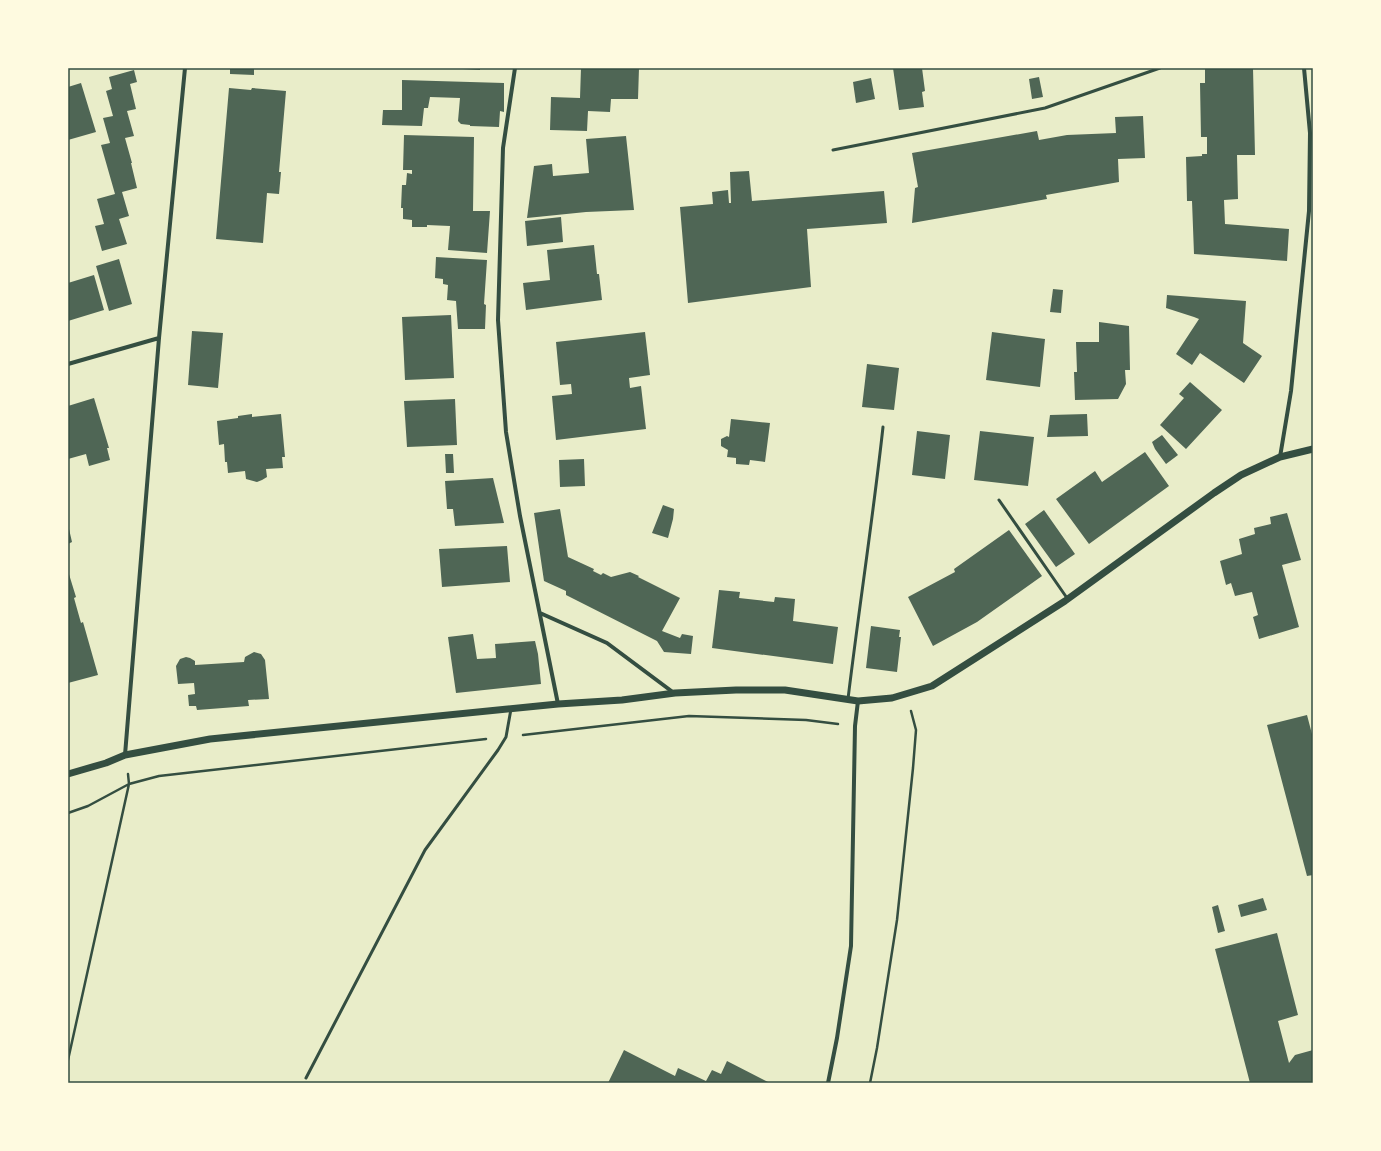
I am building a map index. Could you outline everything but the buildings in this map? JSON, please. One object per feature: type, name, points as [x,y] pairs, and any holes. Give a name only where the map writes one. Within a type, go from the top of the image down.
[{"type":"street","points":[[125,755],[159,338],[185,68]]},
{"type":"street","points":[[516,68],[503,148],[498,320],[506,432],[520,516],[558,704]]},
{"type":"street","points":[[1280,456],[1291,391],[1309,211],[1310,133],[1304,68]]},
{"type":"street","points":[[68,364],[159,338]]},
{"type":"street","points":[[68,774],[106,763],[125,755],[210,739],[343,724],[558,704],[622,700],[675,693],[736,690],[785,690],[848,698],[858,701],[892,698],[932,686],[1068,599],[1241,475],[1280,456],[1313,449]]},
{"type":"street","points":[[540,613],[607,644],[675,693]]},
{"type":"street","points":[[828,1083],[837,1038],[851,946],[855,726],[858,701]]},
{"type":"lane","points":[[833,150],[1045,108],[1160,68]]},
{"type":"lane","points":[[848,698],[856,626],[876,492],[883,427]]},
{"type":"lane","points":[[999,500],[1068,599]]},
{"type":"lane","points":[[306,1078],[425,850],[506,737],[511,709]]},
{"type":"path","points":[[870,1083],[878,1048],[897,920],[916,730],[911,710]]},
{"type":"path","points":[[68,1060],[129,784],[125,755]]}]
